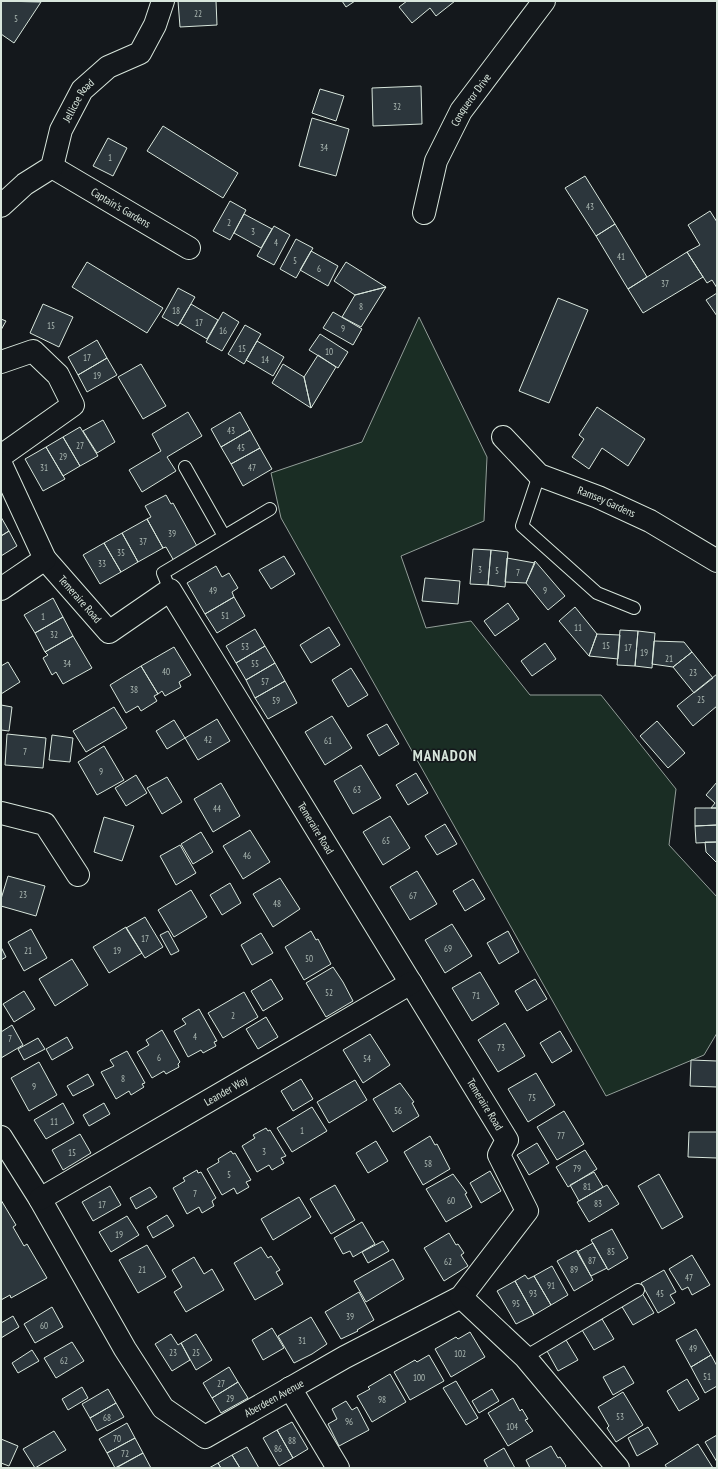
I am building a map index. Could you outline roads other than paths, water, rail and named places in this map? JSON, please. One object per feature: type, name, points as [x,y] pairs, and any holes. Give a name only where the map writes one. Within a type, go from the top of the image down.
[{"type":"street","name":"Jellicoe Road","points":[[52,167],[61,130],[82,90],[108,67],[140,53],[155,25],[163,1]]},
{"type":"street","name":"Conqueror Drive","points":[[424,213],[436,161],[461,111],[544,1]]},
{"type":"street","points":[[1,206],[25,184],[52,167]]},
{"type":"street","name":"Captain's Gardens","points":[[52,167],[189,248]]},
{"type":"street","points":[[1,362],[33,351],[58,375],[73,405],[1,456]]},
{"type":"street","name":"Ramsey Gardens","points":[[503,437],[539,475],[598,497],[650,521],[717,561]]},
{"type":"street","name":"Temeraire Road","points":[[1,464],[46,559],[109,632],[170,590],[507,1140],[499,1155],[527,1211],[461,1297]]},
{"type":"street","points":[[1,588],[46,559]]},
{"type":"street","points":[[1,813],[45,824],[78,875]]},
{"type":"street","name":"Leander Way","points":[[40,1198],[411,983]]},
{"type":"street","name":"Aberdeen Avenue","points":[[1,1137],[40,1198],[125,1349],[163,1408],[205,1437],[345,1357],[461,1297]]},
{"type":"street","points":[[461,1297],[525,1357],[618,1468]]},
{"type":"street","points":[[290,1388],[338,1468]]},
{"type":"lane","points":[[185,467],[224,536]]},
{"type":"lane","points":[[539,475],[522,526],[597,593],[634,608]]},
{"type":"lane","points":[[170,590],[162,573],[177,566],[270,509]]},
{"type":"lane","points":[[525,1357],[638,1290]]},
{"type":"district","name":"MANADON","points":[[445,755]]}]
